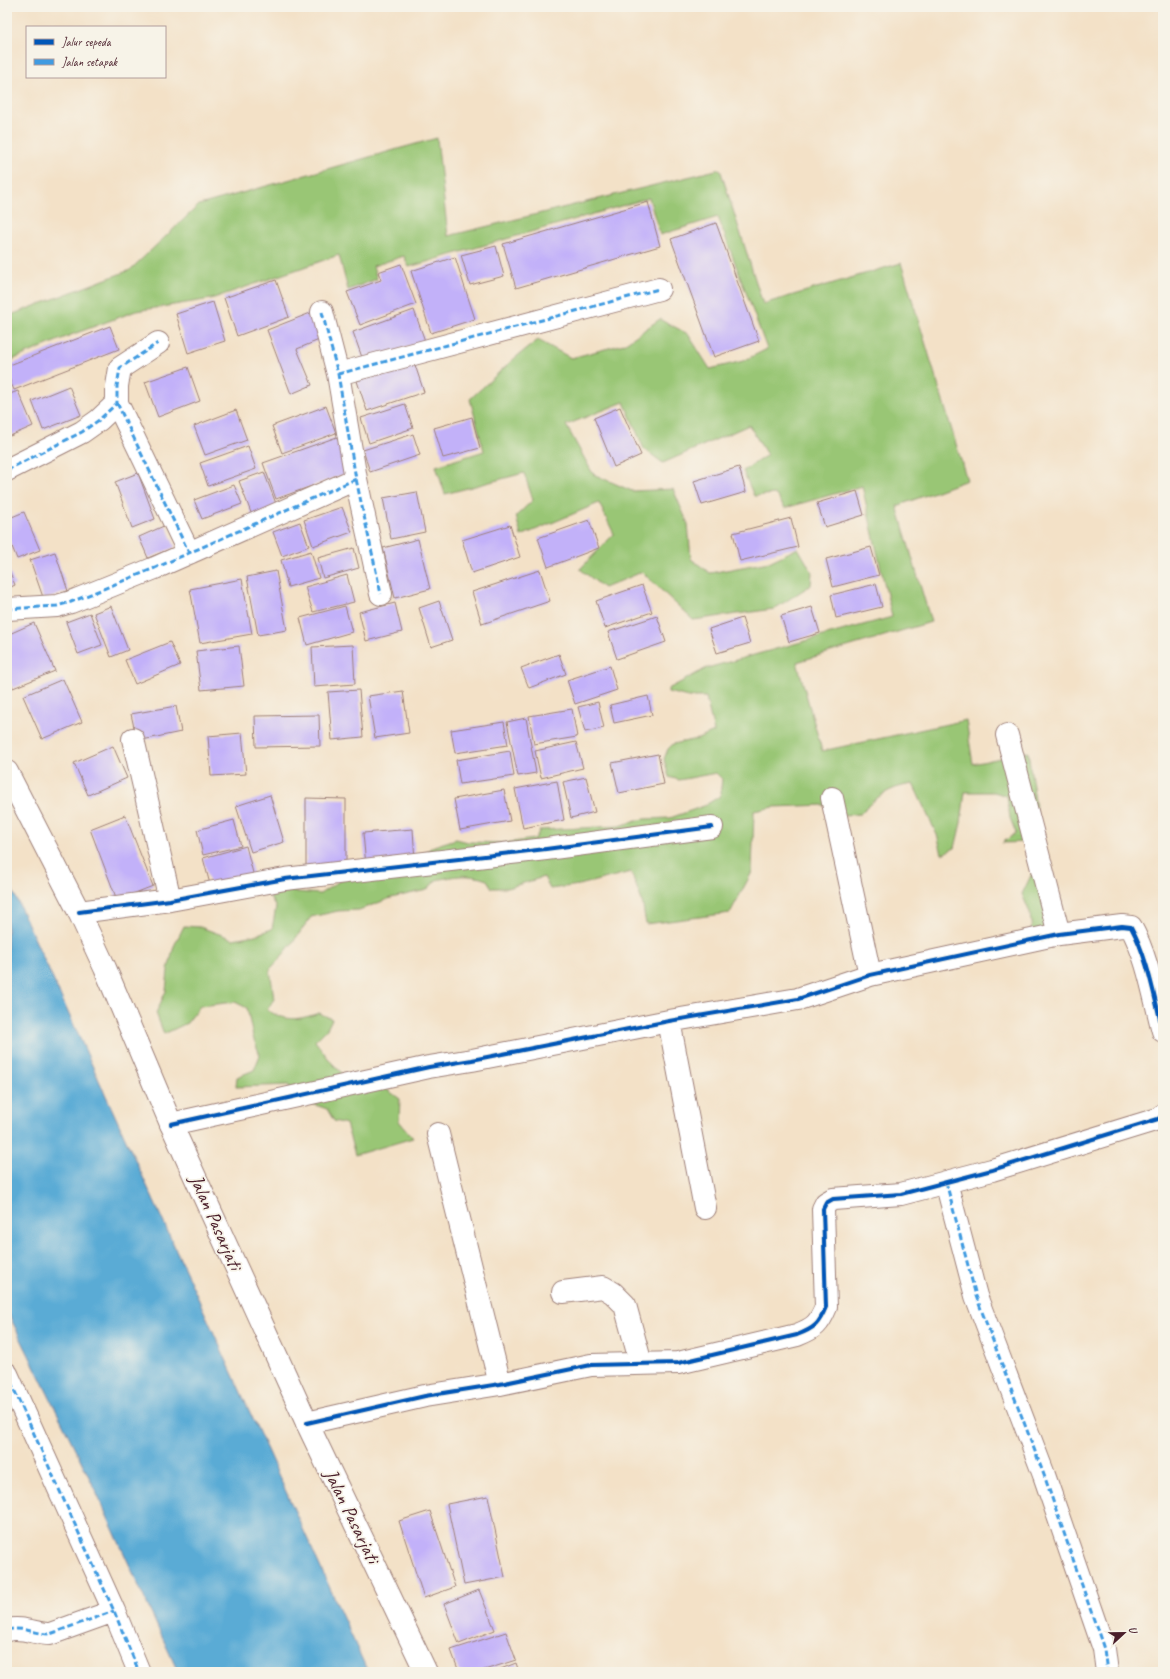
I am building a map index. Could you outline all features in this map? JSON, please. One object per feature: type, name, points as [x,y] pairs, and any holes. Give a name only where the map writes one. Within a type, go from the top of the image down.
[{"type":"street","points":[[338,374],[659,289]]},
{"type":"street","points":[[322,312],[338,374],[356,478],[381,594]]},
{"type":"street","points":[[158,343],[120,368],[117,386],[117,403],[189,553]]},
{"type":"street","points":[[7,470],[82,432],[100,420],[117,403]]},
{"type":"street","points":[[7,608],[57,606],[71,602],[189,553],[356,478]]},
{"type":"street","points":[[1007,735],[1059,934]]},
{"type":"street","points":[[133,739],[170,900]]},
{"type":"street","name":"Jalan Pasarjati","points":[[7,772],[79,912],[105,968],[171,1124],[307,1423],[426,1672]]},
{"type":"street","points":[[832,798],[870,974]]},
{"type":"street","points":[[79,912],[170,900],[285,879],[546,849],[712,827]]},
{"type":"street","points":[[171,1124],[429,1067],[798,999],[870,974],[1059,934],[1122,926],[1131,927],[1155,966],[1163,1031]]},
{"type":"street","points":[[669,1022],[705,1208]]},
{"type":"street","points":[[307,1423],[425,1396],[500,1384],[591,1365],[678,1363],[797,1335],[812,1329],[820,1320],[826,1307],[823,1209],[826,1203],[833,1199],[901,1194],[1158,1119],[1163,1115]]},
{"type":"street","points":[[438,1134],[500,1384]]},
{"type":"street","points":[[946,1182],[976,1296],[1044,1475],[1104,1649],[1106,1672]]},
{"type":"street","points":[[563,1292],[603,1287],[613,1293],[625,1305],[641,1364]]},
{"type":"street","points":[[7,1374],[114,1611],[139,1672]]},
{"type":"street","points":[[7,1630],[16,1628],[41,1634],[50,1634],[114,1611]]},
{"type":"green space","points":[[437,138],[448,236],[720,169],[763,304],[901,263],[967,480],[897,506],[931,622],[797,662],[822,751],[966,720],[973,764],[1028,752],[1037,815],[1060,937],[1033,943],[1030,913],[1022,894],[1035,867],[1029,842],[1002,843],[1016,833],[1010,818],[1007,796],[994,792],[965,792],[961,823],[955,848],[942,854],[937,835],[913,784],[904,785],[890,790],[877,798],[860,814],[843,815],[825,805],[774,807],[754,811],[752,872],[730,913],[646,924],[642,901],[631,872],[579,885],[550,889],[544,877],[507,888],[492,888],[487,880],[473,876],[456,876],[436,880],[427,890],[391,898],[359,910],[338,911],[311,917],[287,950],[270,969],[274,999],[267,1010],[281,1017],[293,1019],[319,1013],[332,1019],[327,1029],[315,1041],[331,1062],[347,1078],[382,1086],[400,1099],[399,1121],[413,1138],[355,1155],[346,1124],[334,1121],[327,1109],[290,1096],[289,1085],[236,1087],[237,1077],[254,1070],[260,1055],[253,1037],[247,1008],[235,1002],[200,1006],[187,1023],[164,1034],[156,1013],[166,991],[168,970],[174,946],[184,926],[200,927],[233,939],[255,935],[272,929],[276,907],[270,897],[286,891],[320,894],[345,877],[421,855],[434,846],[456,839],[468,842],[504,843],[535,839],[540,830],[619,826],[643,819],[670,818],[704,806],[720,796],[722,779],[716,773],[679,780],[669,777],[664,759],[668,749],[673,744],[698,739],[714,732],[706,697],[688,697],[668,692],[668,689],[707,668],[892,617],[862,486],[785,508],[775,494],[754,496],[743,471],[767,455],[749,425],[663,463],[644,449],[624,402],[566,425],[593,474],[632,491],[673,489],[688,524],[691,559],[710,573],[769,562],[798,548],[812,572],[811,585],[774,609],[693,620],[642,572],[604,588],[580,569],[614,534],[599,503],[521,536],[516,516],[533,500],[524,473],[445,494],[436,466],[484,451],[470,399],[516,357],[538,340],[571,358],[624,344],[660,319],[688,334],[710,369],[743,361],[767,349],[718,217],[660,235],[649,198],[409,267],[404,256],[373,266],[377,279],[348,290],[339,255],[211,299],[136,311],[71,335],[7,362],[7,315],[8,316],[130,270],[199,205]]},
{"type":"water","points":[[7,878],[368,1672],[178,1672],[92,1483],[7,1311]]},
{"type":"building","points":[[648,202],[660,246],[516,288],[503,244]]},
{"type":"building","points":[[716,223],[759,341],[714,357],[671,239]]},
{"type":"building","points":[[496,246],[504,276],[470,285],[461,255]]},
{"type":"building","points":[[455,257],[475,319],[431,333],[411,271]]},
{"type":"building","points":[[401,264],[416,304],[360,325],[347,292],[381,280],[378,272]]},
{"type":"building","points":[[276,280],[289,317],[237,336],[224,298]]},
{"type":"building","points":[[213,302],[225,341],[188,353],[176,314]]},
{"type":"building","points":[[414,310],[425,341],[364,363],[353,332]]},
{"type":"building","points":[[313,312],[324,338],[297,349],[312,385],[291,394],[267,330]]},
{"type":"building","points":[[110,326],[119,349],[14,390],[7,373],[7,366]]},
{"type":"building","points":[[414,362],[424,392],[367,411],[357,381]]},
{"type":"building","points":[[188,367],[200,401],[158,417],[145,382]]},
{"type":"building","points":[[69,386],[81,415],[43,430],[32,401]]},
{"type":"building","points":[[18,391],[33,426],[10,436],[7,428],[7,395]]},
{"type":"building","points":[[405,404],[413,428],[369,443],[361,418]]},
{"type":"building","points":[[326,406],[336,433],[282,453],[272,426]]},
{"type":"building","points":[[620,407],[641,455],[614,467],[594,418]]},
{"type":"building","points":[[236,410],[247,440],[205,455],[194,426]]},
{"type":"building","points":[[472,417],[480,448],[443,458],[434,428]]},
{"type":"building","points":[[413,434],[420,455],[370,472],[363,450]]},
{"type":"building","points":[[337,437],[350,472],[276,499],[263,463]]},
{"type":"building","points":[[248,446],[256,469],[208,486],[200,463]]},
{"type":"building","points":[[739,467],[746,492],[702,505],[694,481]]},
{"type":"building","points":[[264,472],[278,509],[253,518],[239,481]]},
{"type":"building","points":[[138,473],[155,519],[132,528],[115,482]]},
{"type":"building","points":[[234,485],[242,504],[202,519],[194,500]]},
{"type":"building","points":[[857,491],[864,515],[825,527],[817,503]]},
{"type":"building","points":[[417,492],[425,532],[391,539],[383,498]]},
{"type":"building","points":[[342,507],[352,532],[313,546],[304,520]]},
{"type":"building","points":[[24,512],[40,550],[17,559],[7,534],[7,519]]},
{"type":"building","points":[[791,518],[798,547],[740,561],[733,533]]},
{"type":"building","points":[[589,520],[599,548],[548,567],[538,538]]},
{"type":"building","points":[[300,522],[309,546],[282,556],[273,532]]},
{"type":"building","points":[[166,525],[175,547],[148,558],[139,537]]},
{"type":"building","points":[[510,525],[520,557],[472,573],[462,540]]},
{"type":"building","points":[[418,539],[430,589],[395,598],[383,548]]},
{"type":"building","points":[[871,547],[879,575],[833,587],[826,559]]},
{"type":"building","points":[[354,548],[359,568],[323,578],[318,558]]},
{"type":"building","points":[[311,551],[319,578],[288,587],[281,560]]},
{"type":"building","points":[[55,552],[68,591],[44,600],[30,560]]},
{"type":"building","points":[[7,565],[15,585],[7,589]]},
{"type":"building","points":[[540,570],[550,601],[482,624],[472,592]]},
{"type":"building","points":[[276,571],[287,630],[258,635],[247,577]]},
{"type":"building","points":[[347,575],[354,602],[313,612],[305,587]]},
{"type":"building","points":[[242,579],[252,634],[200,643],[190,589]]},
{"type":"building","points":[[876,584],[882,607],[836,618],[831,595]]},
{"type":"building","points":[[642,585],[652,612],[605,628],[596,601]]},
{"type":"building","points":[[439,601],[452,640],[431,647],[419,608]]},
{"type":"building","points":[[395,603],[402,632],[366,641],[359,612]]},
{"type":"building","points":[[111,606],[128,650],[111,657],[94,613]]},
{"type":"building","points":[[345,606],[352,632],[307,645],[300,618]]},
{"type":"building","points":[[812,607],[820,633],[789,642],[781,616]]},
{"type":"building","points":[[90,613],[102,645],[78,654],[66,622]]},
{"type":"building","points":[[657,616],[666,642],[617,659],[608,632]]},
{"type":"building","points":[[742,618],[750,643],[717,653],[709,629]]},
{"type":"building","points":[[34,623],[55,671],[13,688],[7,673],[7,635]]},
{"type":"building","points":[[170,642],[180,665],[135,684],[125,660]]},
{"type":"building","points":[[353,645],[355,684],[314,687],[312,647]]},
{"type":"building","points":[[239,646],[244,686],[201,690],[196,651]]},
{"type":"building","points":[[559,654],[566,674],[529,688],[521,668]]},
{"type":"building","points":[[610,666],[617,690],[575,704],[567,680]]},
{"type":"building","points":[[63,679],[82,722],[42,739],[23,696]]},
{"type":"building","points":[[359,690],[363,737],[332,740],[328,692]]},
{"type":"building","points":[[403,691],[409,733],[375,738],[368,696]]},
{"type":"building","points":[[648,696],[652,715],[614,723],[610,705]]},
{"type":"building","points":[[598,702],[604,728],[585,732],[578,707]]},
{"type":"building","points":[[176,706],[181,732],[137,741],[131,714]]},
{"type":"building","points":[[572,709],[577,737],[534,744],[529,716]]},
{"type":"building","points":[[319,715],[320,746],[256,747],[255,716]]},
{"type":"building","points":[[526,718],[536,773],[518,776],[507,722]]},
{"type":"building","points":[[504,722],[508,745],[455,753],[451,730]]},
{"type":"building","points":[[242,733],[246,774],[211,776],[208,736]]},
{"type":"building","points":[[576,742],[583,768],[541,778],[535,751]]},
{"type":"building","points":[[113,746],[127,778],[88,795],[74,763]]},
{"type":"building","points":[[510,751],[514,776],[460,784],[456,760]]},
{"type":"building","points":[[658,754],[664,784],[619,793],[612,763]]},
{"type":"building","points":[[586,777],[595,812],[571,818],[563,782]]},
{"type":"building","points":[[557,781],[564,820],[523,828],[515,789]]},
{"type":"building","points":[[504,790],[510,821],[460,830],[454,799]]},
{"type":"building","points":[[270,795],[284,842],[251,852],[236,806]]},
{"type":"building","points":[[306,798],[346,799],[346,868],[306,868]]},
{"type":"building","points":[[125,815],[153,886],[117,900],[90,829]]},
{"type":"building","points":[[234,820],[241,846],[203,855],[197,830]]},
{"type":"building","points":[[413,829],[415,862],[366,866],[363,833]]},
{"type":"building","points":[[246,846],[254,877],[211,888],[203,858]]},
{"type":"building","points":[[488,1496],[505,1577],[464,1585],[447,1504]]},
{"type":"building","points":[[430,1511],[455,1587],[424,1598],[399,1521]]},
{"type":"building","points":[[479,1590],[495,1630],[459,1644],[444,1604]]},
{"type":"building","points":[[506,1632],[516,1660],[478,1672],[459,1672],[451,1650]]},
{"type":"building","points":[[516,1663],[519,1672],[493,1672]]},
{"type":"marked path","points":[[338,374],[659,289]]},
{"type":"marked path","points":[[322,312],[338,374],[356,479],[381,594]]},
{"type":"marked path","points":[[7,470],[82,432],[99,420],[117,403],[117,386],[120,368],[158,343]]},
{"type":"marked path","points":[[117,403],[189,553]]},
{"type":"marked path","points":[[7,609],[57,606],[71,602],[155,568],[356,479]]},
{"type":"marked path","points":[[946,1182],[976,1296],[1044,1475],[1104,1649],[1107,1672]]},
{"type":"marked path","points":[[7,1374],[114,1611],[139,1672]]},
{"type":"marked path","points":[[7,1630],[18,1629],[50,1634],[114,1611]]},
{"type":"cycle path","points":[[79,912],[170,900],[285,879],[546,849],[712,827]]},
{"type":"cycle path","points":[[171,1124],[429,1067],[472,1060],[669,1021],[798,999],[870,975],[1059,934],[1122,926],[1131,927],[1137,939],[1150,978],[1163,1031]]},
{"type":"cycle path","points":[[307,1423],[425,1396],[500,1384],[591,1365],[678,1363],[797,1335],[816,1325],[826,1307],[823,1209],[826,1203],[833,1199],[901,1194],[992,1170],[1158,1119],[1163,1115]]}]
